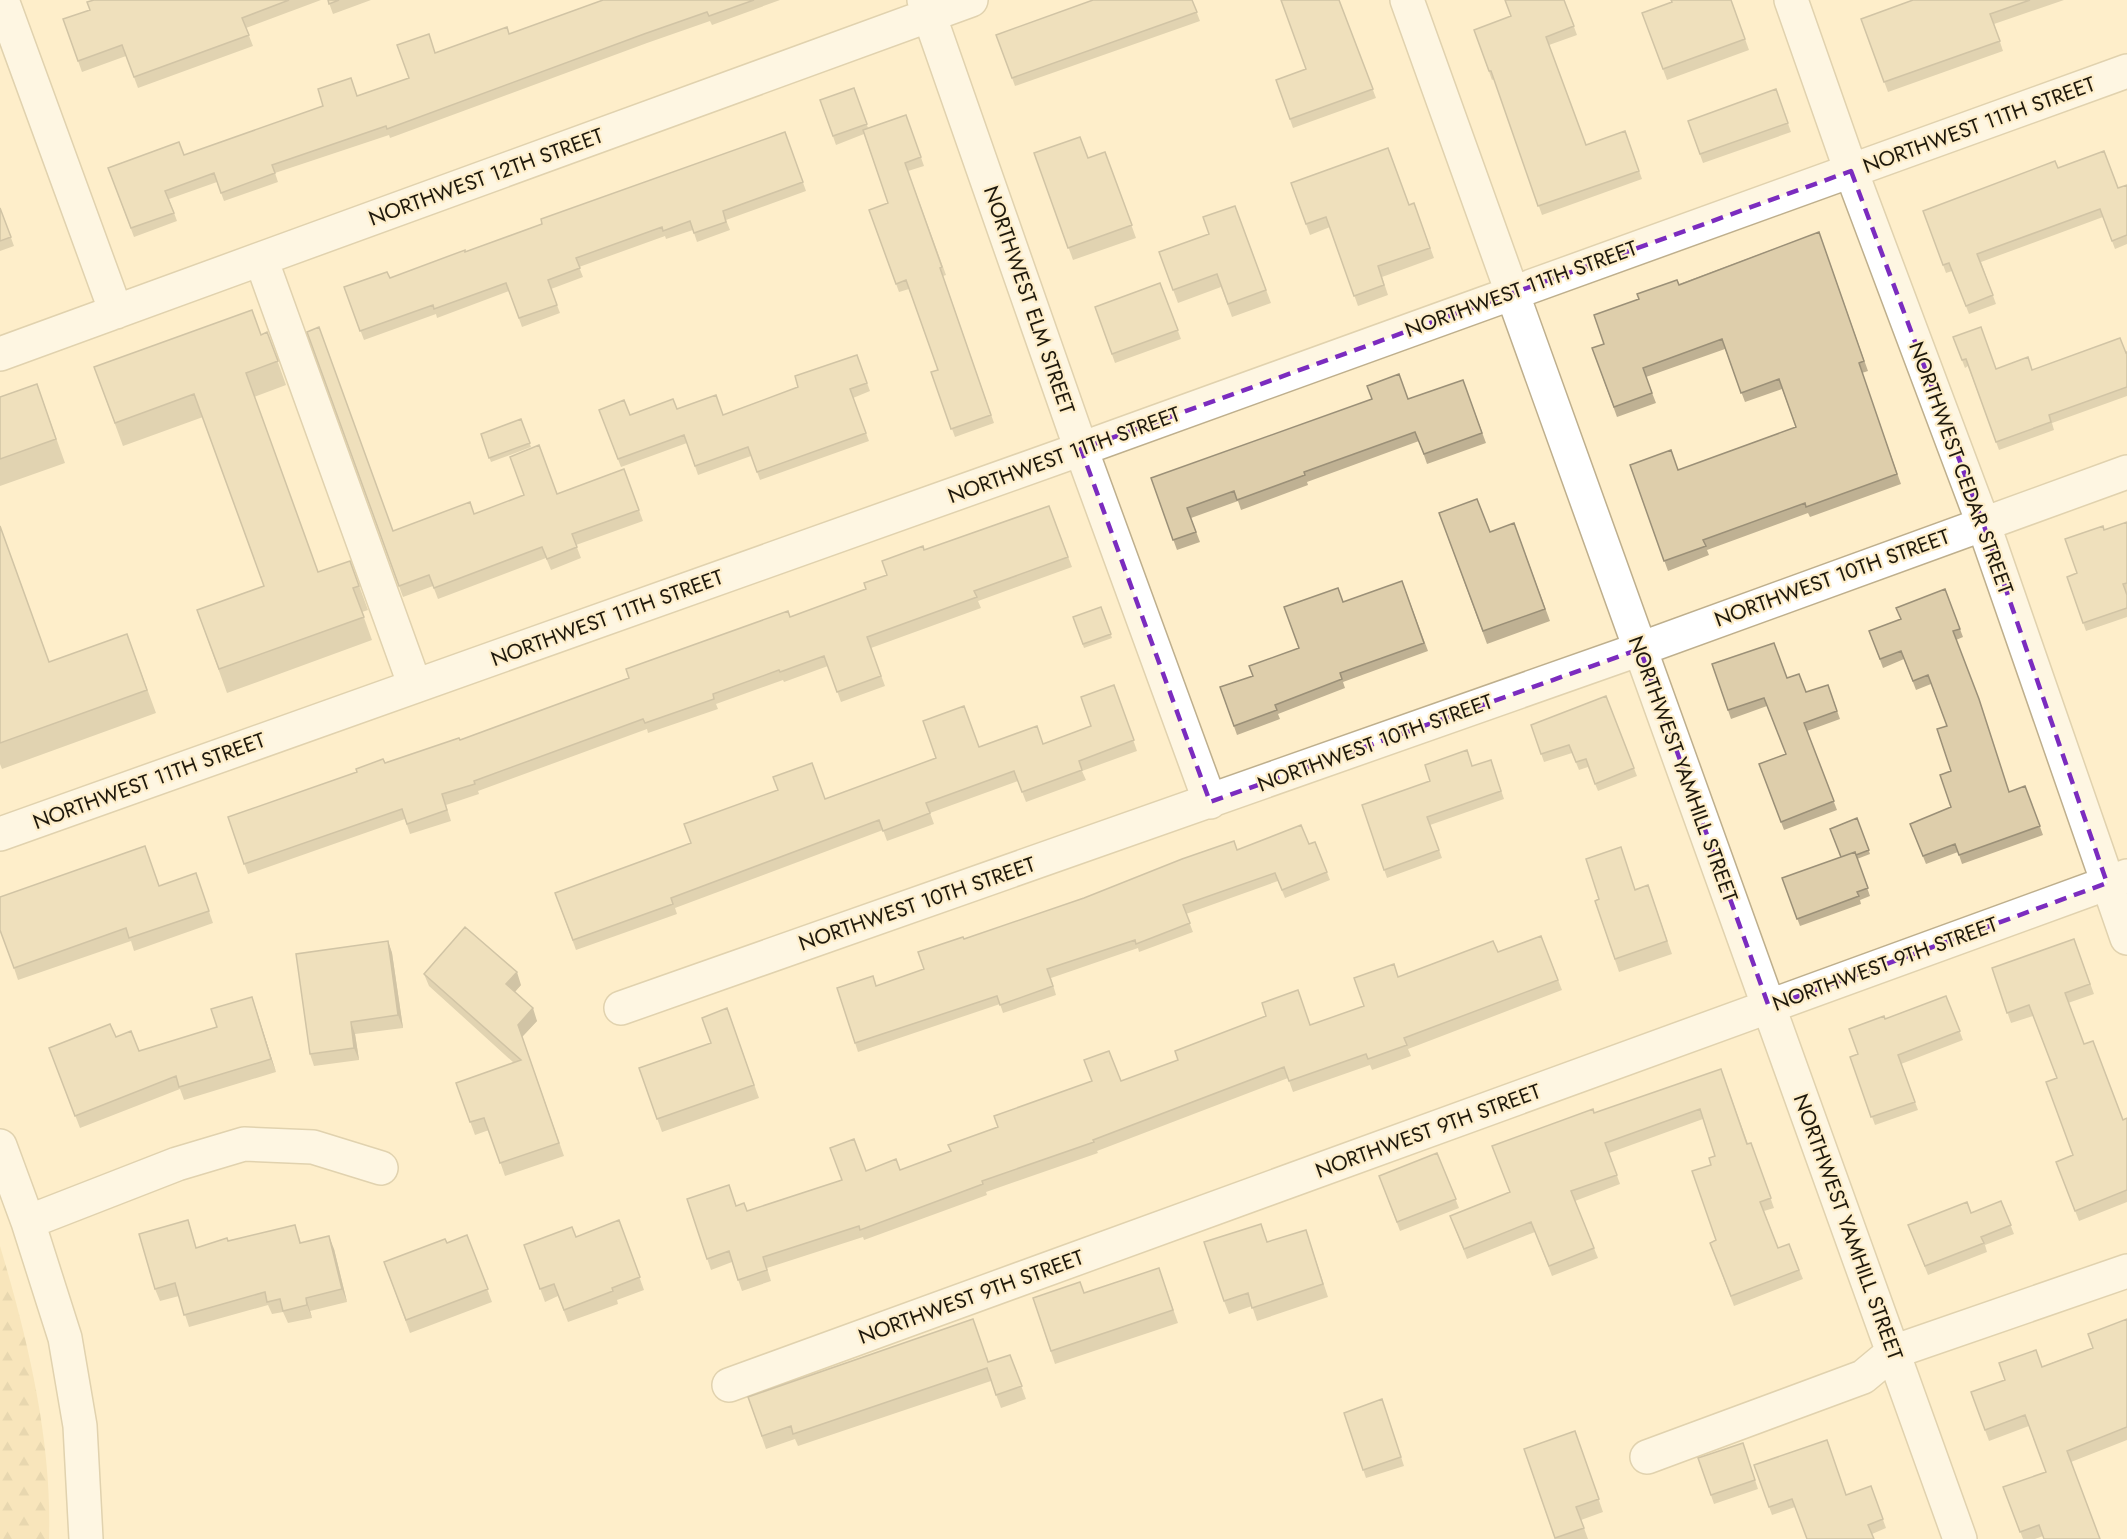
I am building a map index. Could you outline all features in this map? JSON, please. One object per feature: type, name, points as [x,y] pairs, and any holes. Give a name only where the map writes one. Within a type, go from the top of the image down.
[{"type":"street","points":[[2,0],[116,312]]},
{"type":"street","name":"NORTHWEST 12TH STREET","points":[[0,354],[261,259],[927,8],[971,0]]},
{"type":"street","name":"NORTHWEST YAMHILL STREET","points":[[1407,0],[1960,1539]]},
{"type":"street","name":"NORTHWEST CEDAR STREET","points":[[1791,0],[1851,171],[2117,879],[2127,938]]},
{"type":"street","name":"NORTHWEST ELM STREET","points":[[927,8],[1081,449],[1210,802]]},
{"type":"street","name":"NORTHWEST 11TH STREET","points":[[0,834],[1081,449],[2127,71]]},
{"type":"street","points":[[261,259],[415,687]]},
{"type":"street","name":"NORTHWEST 10TH STREET","points":[[621,1008],[1640,649],[2127,471]]},
{"type":"street","name":"NORTHWEST 9TH STREET","points":[[729,1385],[2117,879]]},
{"type":"street","points":[[28,1222],[177,1164],[244,1144],[313,1147],[381,1168]]},
{"type":"street","points":[[0,1146],[28,1222],[65,1338],[80,1426],[86,1539]]},
{"type":"street","points":[[1647,1457],[1863,1377],[1893,1352],[2127,1271]]},
{"type":"highlighted area","points":[[1851,171],[1983,523],[2107,883],[1769,1007],[1640,649],[1210,802],[1081,449]]},
{"type":"green space","points":[[0,1246],[29,1354],[36,1391],[47,1465],[49,1539],[0,1539]]},
{"type":"building","points":[[94,0],[289,0],[242,18],[249,35],[134,77],[122,45],[78,61],[63,19],[90,10],[87,2]]},
{"type":"building","points":[[603,0],[754,0],[709,16],[707,12],[387,129],[386,126],[272,165],[275,173],[221,193],[214,173],[165,191],[174,213],[131,228],[108,168],[179,142],[184,155],[323,106],[318,89],[351,78],[357,96],[409,78],[397,45],[429,34],[435,53],[507,27],[509,34]]},
{"type":"building","points":[[1093,0],[1192,0],[1197,12],[1012,78],[996,35]]},
{"type":"building","points":[[1281,0],[1339,0],[1373,89],[1290,119],[1276,80],[1306,69]]},
{"type":"building","points":[[1505,0],[1564,0],[1574,26],[1546,37],[1586,145],[1625,131],[1639,171],[1538,206],[1491,71],[1489,71],[1474,30],[1511,16]]},
{"type":"building","points":[[1671,0],[1731,0],[1745,39],[1663,69],[1642,13],[1672,2]]},
{"type":"building","points":[[1913,0],[2030,0],[1990,14],[2000,41],[1884,82],[1861,19]]},
{"type":"building","points":[[854,88],[867,124],[833,136],[820,100]]},
{"type":"building","points":[[1776,89],[1788,123],[1700,154],[1688,121]]},
{"type":"building","points":[[906,115],[921,157],[905,163],[991,415],[951,429],[931,372],[938,370],[906,280],[896,284],[869,210],[888,203],[863,130]]},
{"type":"building","points":[[785,132],[803,182],[723,211],[726,222],[694,233],[690,221],[663,231],[662,227],[576,258],[580,268],[548,280],[557,305],[519,318],[506,283],[434,309],[433,305],[360,331],[344,287],[387,272],[390,278],[465,250],[465,252],[542,224],[541,219]]},
{"type":"building","points":[[1080,137],[1088,158],[1105,152],[1132,225],[1068,248],[1034,153]]},
{"type":"building","points":[[1388,148],[1409,205],[1414,203],[1430,248],[1378,266],[1384,285],[1354,296],[1326,217],[1306,224],[1291,183]]},
{"type":"building","points":[[2104,151],[2118,188],[2127,185],[2127,235],[2112,241],[2100,209],[1977,254],[1993,295],[1966,306],[1949,263],[1943,265],[1923,211],[2055,161],[2058,168]]},
{"type":"building","points":[[1235,206],[1266,290],[1228,304],[1217,274],[1173,290],[1159,252],[1209,234],[1203,217]]},
{"type":"building","points":[[0,208],[11,237],[0,241]]},
{"type":"building","points":[[1819,232],[1864,361],[1859,363],[1897,474],[1806,507],[1805,503],[1703,540],[1706,546],[1664,561],[1630,465],[1671,450],[1678,470],[1796,427],[1779,379],[1741,393],[1722,339],[1643,368],[1652,393],[1614,407],[1592,348],[1604,344],[1594,315],[1639,299],[1637,294],[1677,280],[1679,285]]},
{"type":"building","points":[[1160,283],[1178,330],[1112,354],[1095,307]]},
{"type":"building","points":[[252,310],[261,335],[267,332],[278,361],[246,373],[318,572],[350,561],[359,586],[353,588],[364,617],[219,669],[197,610],[264,586],[194,394],[115,423],[94,367]]},
{"type":"building","points":[[319,327],[393,531],[470,502],[474,514],[524,495],[510,457],[539,445],[557,494],[624,469],[639,510],[572,534],[577,547],[547,559],[542,547],[434,588],[429,575],[399,586],[307,332]]},
{"type":"building","points":[[1981,327],[1996,369],[2028,357],[2032,370],[2120,338],[2127,352],[2127,387],[2049,415],[2051,422],[1996,442],[1966,359],[1962,360],[1953,337]]},
{"type":"building","points":[[857,355],[867,383],[850,389],[866,433],[757,472],[748,447],[695,466],[684,435],[618,459],[599,410],[624,400],[630,415],[673,399],[677,409],[716,395],[723,415],[798,387],[795,376]]},
{"type":"building","points":[[1399,374],[1408,399],[1463,380],[1482,433],[1424,454],[1415,432],[1304,472],[1305,475],[1237,500],[1234,491],[1187,508],[1196,532],[1173,540],[1151,478],[1372,399],[1367,386]]},
{"type":"building","points":[[37,384],[56,439],[0,459],[0,397]]},
{"type":"building","points":[[521,419],[530,443],[489,458],[481,434]]},
{"type":"building","points":[[1477,499],[1490,532],[1514,523],[1545,609],[1483,631],[1439,513]]},
{"type":"building","points":[[1049,506],[1068,557],[974,591],[977,597],[867,637],[881,676],[837,692],[824,656],[713,694],[714,699],[645,723],[643,719],[474,781],[475,784],[442,794],[447,810],[407,824],[402,809],[244,864],[228,817],[357,772],[356,769],[383,759],[385,763],[459,738],[460,740],[629,678],[626,669],[788,611],[790,617],[866,589],[864,583],[887,575],[882,561],[923,546],[924,550]]},
{"type":"building","points":[[2127,522],[2127,583],[2123,584],[2127,595],[2127,608],[2083,623],[2067,577],[2077,573],[2065,539],[2103,526],[2104,530]]},
{"type":"building","points":[[0,526],[49,662],[127,634],[147,690],[0,743]]},
{"type":"building","points":[[1402,581],[1424,643],[1340,673],[1342,679],[1275,705],[1277,710],[1234,726],[1220,687],[1253,676],[1249,666],[1299,648],[1284,607],[1338,588],[1343,602]]},
{"type":"building","points":[[1945,589],[1960,629],[1953,631],[1979,699],[2009,792],[2025,786],[2040,826],[1959,855],[1955,844],[1923,856],[1910,824],[1951,807],[1940,775],[1951,771],[1937,729],[1947,726],[1928,675],[1913,681],[1901,651],[1880,659],[1869,631],[1901,619],[1896,608]]},
{"type":"building","points":[[1101,607],[1111,634],[1083,644],[1073,617]]},
{"type":"building","points":[[1774,643],[1787,678],[1799,674],[1806,692],[1828,685],[1837,711],[1804,723],[1834,801],[1781,822],[1759,764],[1786,754],[1764,698],[1728,710],[1712,664]]},
{"type":"building","points":[[1114,685],[1134,740],[1079,761],[1082,770],[1022,792],[1014,771],[926,803],[930,813],[883,831],[879,820],[671,898],[673,904],[573,940],[555,893],[691,843],[684,824],[778,790],[773,777],[812,763],[825,799],[936,758],[923,721],[964,706],[979,747],[1037,726],[1043,744],[1091,726],[1081,697]]},
{"type":"building","points":[[1606,696],[1634,768],[1595,784],[1586,759],[1576,762],[1569,745],[1541,754],[1531,725]]},
{"type":"building","points":[[1467,750],[1472,766],[1491,760],[1501,791],[1427,817],[1439,850],[1384,870],[1362,805],[1430,781],[1425,765]]},
{"type":"building","points":[[1857,818],[1869,850],[1841,857],[1830,829]]},
{"type":"building","points":[[1301,825],[1309,844],[1315,842],[1327,872],[1282,890],[1275,873],[1183,905],[1190,923],[1136,944],[1135,940],[1047,969],[1053,986],[1000,1005],[997,996],[855,1043],[837,988],[873,976],[876,986],[924,969],[918,952],[963,937],[964,939],[1084,898],[1234,841],[1237,850]]},
{"type":"building","points":[[145,846],[159,886],[196,873],[209,911],[129,938],[126,928],[14,968],[0,930],[0,897]]},
{"type":"building","points":[[1621,847],[1635,890],[1648,885],[1667,941],[1615,959],[1595,901],[1599,899],[1586,859]]},
{"type":"building","points":[[1855,852],[1868,888],[1857,892],[1859,896],[1797,919],[1782,878]]},
{"type":"building","points":[[465,927],[517,972],[506,984],[533,1008],[518,1025],[559,1143],[500,1163],[484,1118],[470,1122],[456,1083],[521,1060],[424,974]]},
{"type":"building","points":[[1541,936],[1558,980],[1404,1038],[1407,1045],[1368,1059],[1366,1054],[1289,1081],[1284,1067],[1093,1140],[1094,1142],[982,1181],[983,1184],[860,1230],[859,1226],[763,1257],[767,1270],[738,1280],[729,1251],[707,1259],[687,1199],[729,1185],[736,1206],[744,1203],[747,1211],[842,1180],[830,1148],[854,1139],[866,1171],[896,1159],[900,1170],[951,1151],[948,1145],[998,1127],[994,1116],[1092,1081],[1084,1060],[1109,1051],[1121,1081],[1178,1060],[1175,1051],[1266,1016],[1262,1003],[1298,990],[1310,1025],[1364,1006],[1354,978],[1394,964],[1398,977],[1493,941],[1498,952]]},
{"type":"building","points":[[2074,939],[2090,984],[2065,993],[2084,1044],[2093,1041],[2123,1120],[2127,1118],[2127,1190],[2075,1211],[2056,1162],[2073,1155],[2046,1082],[2057,1078],[2029,1005],[2007,1013],[1992,968]]},
{"type":"building","points":[[388,941],[398,1015],[351,1022],[354,1048],[310,1054],[296,954]]},
{"type":"building","points":[[1946,996],[1960,1031],[1898,1055],[1915,1102],[1871,1117],[1850,1057],[1858,1054],[1849,1029],[1884,1016],[1885,1019]]},
{"type":"building","points":[[252,997],[271,1059],[179,1087],[176,1076],[75,1116],[49,1048],[110,1024],[116,1037],[131,1031],[139,1051],[217,1027],[211,1009]]},
{"type":"building","points":[[727,1008],[754,1085],[657,1119],[639,1068],[711,1043],[702,1018]]},
{"type":"building","points":[[1721,1069],[1747,1144],[1751,1143],[1771,1198],[1760,1202],[1778,1248],[1789,1244],[1799,1270],[1731,1296],[1710,1243],[1716,1240],[1692,1171],[1711,1165],[1709,1158],[1715,1156],[1700,1109],[1605,1143],[1617,1175],[1571,1191],[1594,1248],[1549,1266],[1531,1222],[1464,1249],[1450,1216],[1510,1192],[1492,1146],[1593,1109],[1594,1113]]},
{"type":"building","points":[[1437,1153],[1456,1199],[1397,1222],[1379,1176]]},
{"type":"building","points":[[2001,1201],[2011,1225],[1981,1237],[1984,1243],[1925,1266],[1908,1225],[1967,1202],[1971,1213]]},
{"type":"building","points":[[188,1220],[196,1248],[227,1238],[228,1241],[295,1225],[300,1243],[329,1236],[342,1289],[306,1298],[307,1305],[283,1311],[280,1299],[267,1302],[265,1292],[184,1315],[175,1283],[155,1289],[139,1234]]},
{"type":"building","points":[[619,1220],[640,1277],[612,1288],[613,1291],[564,1310],[554,1284],[540,1289],[524,1245],[572,1227],[576,1237]]},
{"type":"building","points":[[1261,1224],[1267,1242],[1306,1230],[1323,1284],[1252,1308],[1248,1293],[1224,1301],[1204,1242]]},
{"type":"building","points":[[467,1235],[488,1289],[406,1320],[384,1262],[445,1239],[447,1243]]},
{"type":"building","points":[[1159,1268],[1173,1310],[1051,1351],[1033,1298],[1080,1282],[1084,1293]]},
{"type":"building","points":[[973,1319],[988,1362],[1010,1355],[1022,1386],[996,1395],[987,1368],[793,1434],[791,1426],[762,1436],[748,1397]]},
{"type":"building","points":[[2127,1319],[2127,1427],[2067,1451],[2100,1539],[2044,1539],[2039,1525],[2020,1532],[2003,1487],[2046,1472],[2025,1415],[1985,1430],[1971,1392],[2005,1380],[1999,1363],[2036,1350],[2042,1367],[2093,1348],[2088,1334]]},
{"type":"building","points":[[1382,1399],[1401,1457],[1363,1470],[1344,1413]]},
{"type":"building","points":[[1575,1431],[1599,1499],[1576,1507],[1584,1528],[1555,1538],[1524,1449]]},
{"type":"building","points":[[1827,1440],[1846,1495],[1871,1486],[1883,1519],[1868,1525],[1874,1539],[1807,1539],[1792,1499],[1769,1507],[1754,1465]]},
{"type":"building","points":[[1743,1443],[1755,1480],[1711,1495],[1698,1458]]}]
